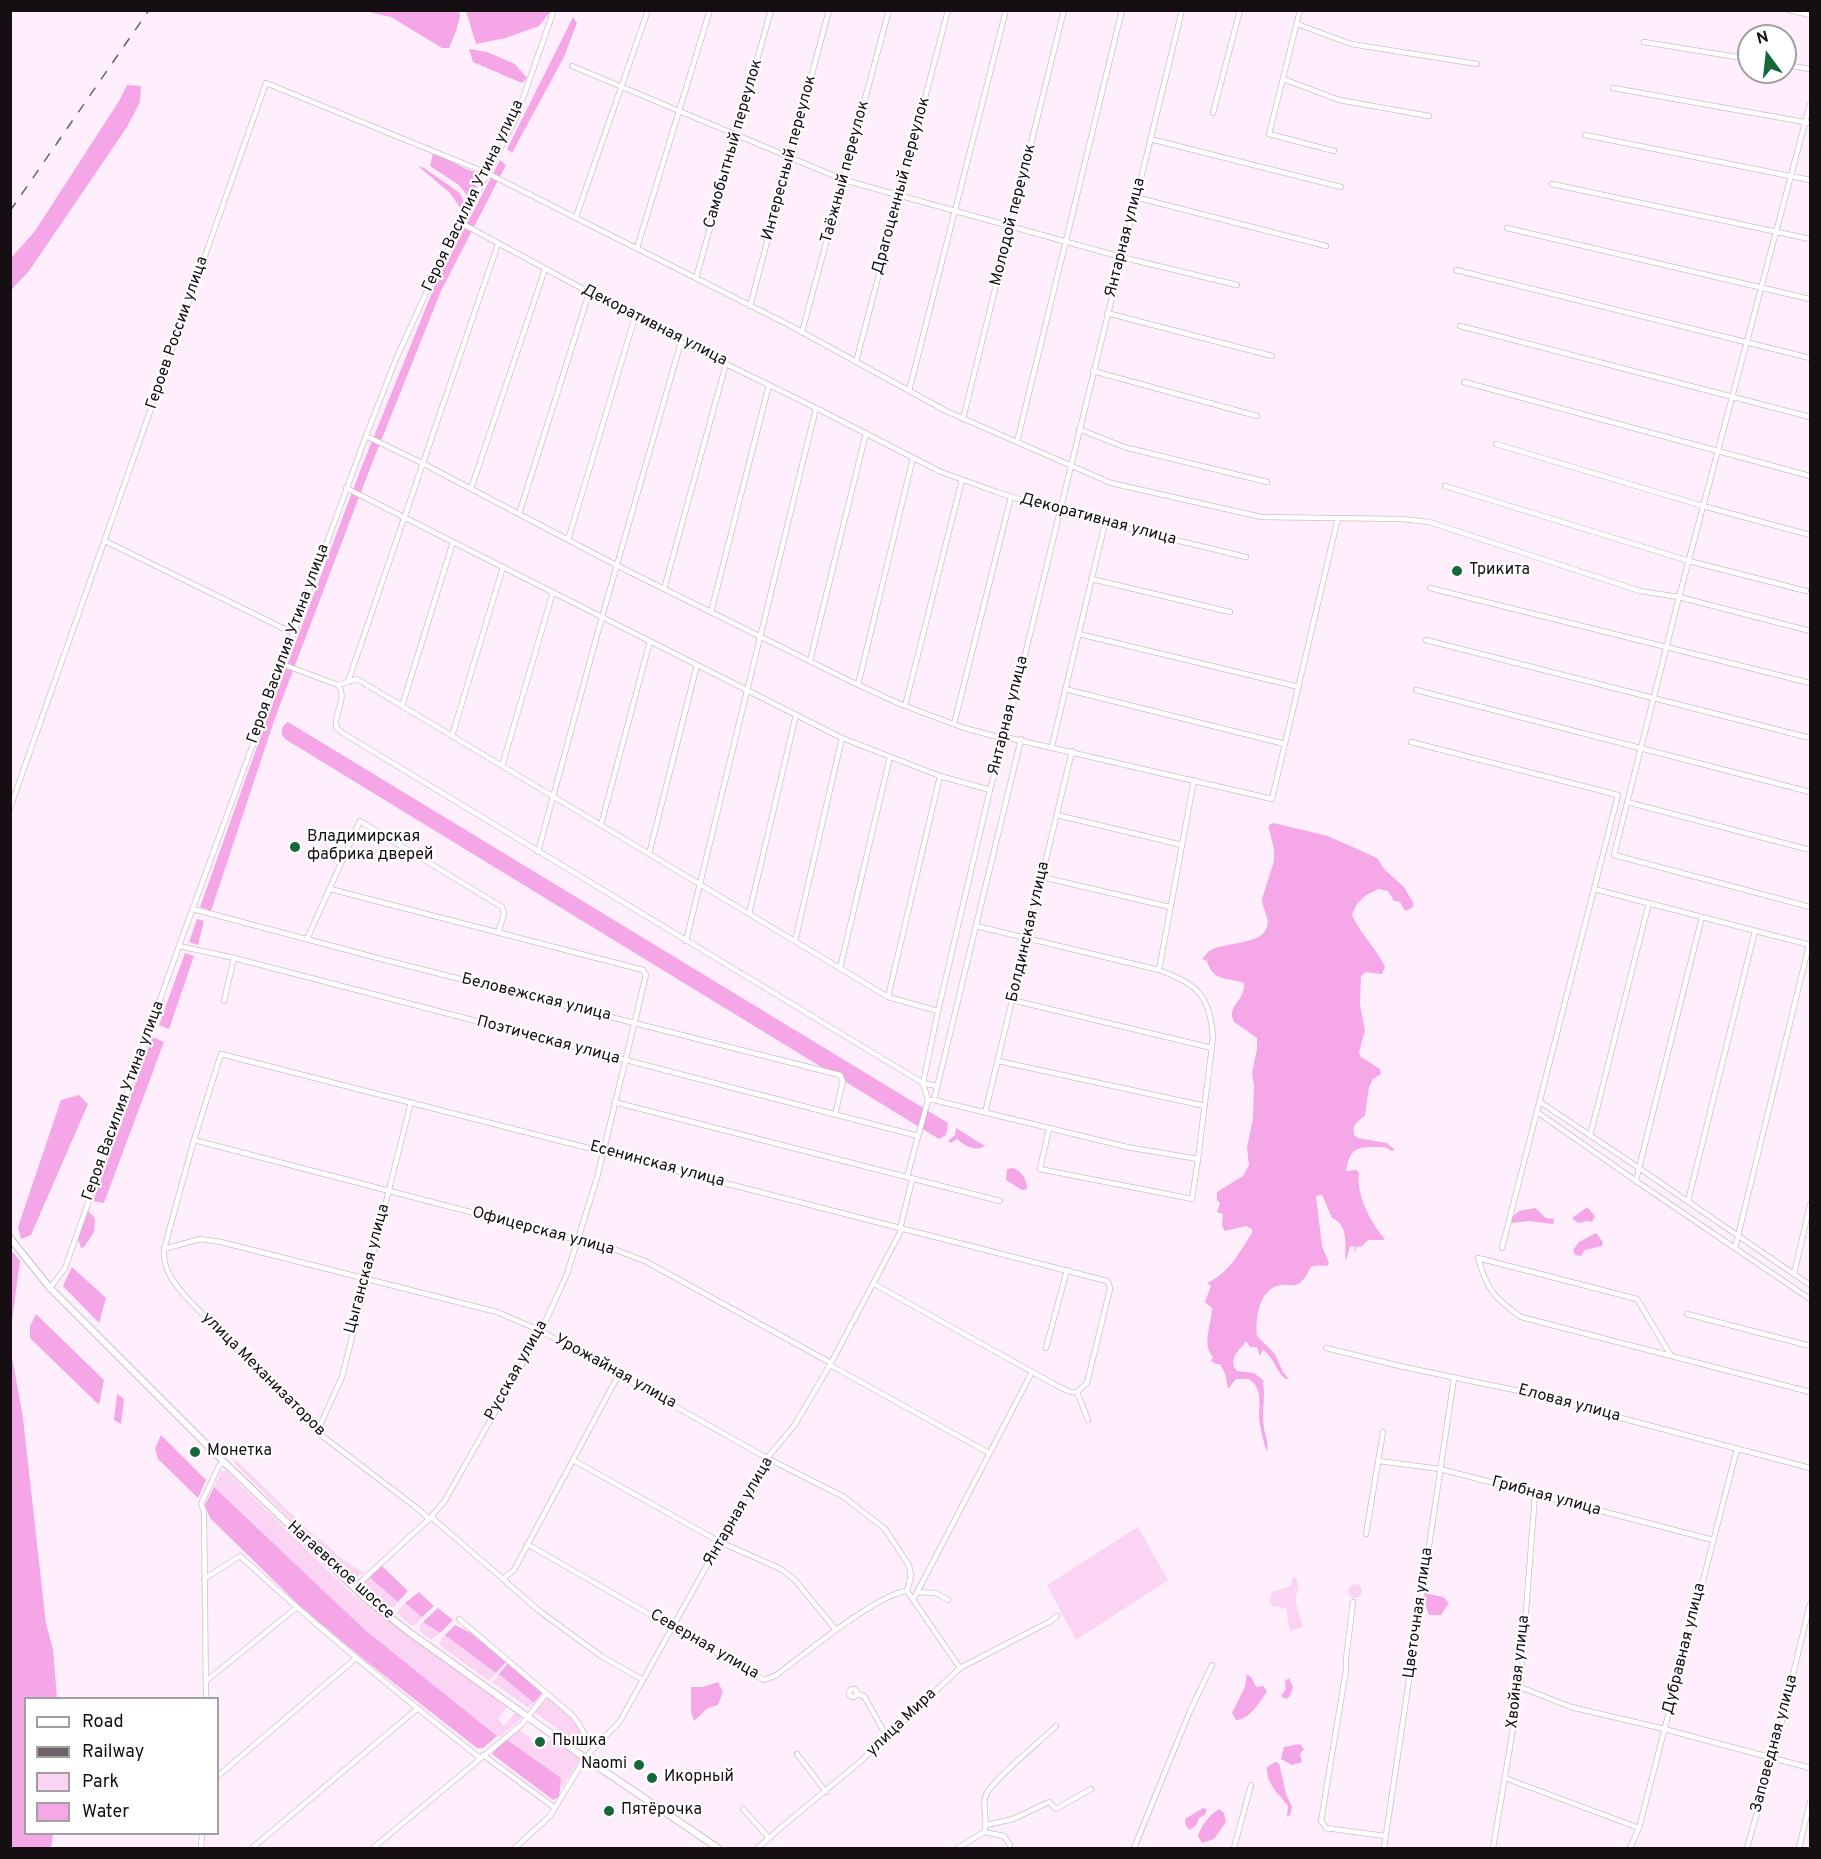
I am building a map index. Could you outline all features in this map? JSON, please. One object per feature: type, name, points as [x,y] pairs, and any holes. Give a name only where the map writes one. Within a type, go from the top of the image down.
[{"type":"street","name":"Героя Василия Утина улица","points":[[50,1288],[65,1268],[179,946],[346,488],[396,359],[427,291],[516,118],[555,10]]},
{"type":"street","points":[[576,217],[648,10]]},
{"type":"street","points":[[637,248],[681,112],[710,10]]},
{"type":"street","name":"Самобытный переулок","points":[[696,278],[771,10]]},
{"type":"street","name":"Интересный переулок","points":[[750,306],[829,10]]},
{"type":"street","name":"Таёжный переулок","points":[[802,332],[889,10]]},
{"type":"street","name":"Драгоценный переулок","points":[[856,362],[948,10]]},
{"type":"street","points":[[909,391],[1006,10]]},
{"type":"street","name":"Молодой переулок","points":[[963,419],[1064,10]]},
{"type":"street","points":[[1017,442],[1122,10]]},
{"type":"street","name":"Янтарная улица","points":[[923,1083],[990,790],[1005,738],[1182,10]]},
{"type":"street","points":[[1213,113],[1240,10]]},
{"type":"street","points":[[1300,10],[1269,134],[1334,151]]},
{"type":"street","points":[[1789,10],[1810,15]]},
{"type":"street","points":[[1297,24],[1351,44],[1477,64]]},
{"type":"street","points":[[1644,42],[1737,57]]},
{"type":"street","points":[[572,66],[844,180],[1121,257],[1237,285]]},
{"type":"street","points":[[1283,79],[1339,100],[1429,116]]},
{"type":"street","name":"Героев России улица","points":[[10,808],[266,83],[487,173]]},
{"type":"street","points":[[1613,88],[1808,123]]},
{"type":"street","points":[[1810,104],[1808,123],[1791,176],[1702,506],[1614,855],[1810,907]]},
{"type":"street","points":[[1585,135],[1810,180]]},
{"type":"street","points":[[1150,138],[1341,187]]},
{"type":"street","points":[[487,173],[802,332],[963,419],[1120,486],[1261,517],[1401,519],[1429,522],[1640,591],[1679,597],[1810,631]]},
{"type":"street","points":[[1552,184],[1810,239]]},
{"type":"street","points":[[1136,197],[1326,246]]},
{"type":"street","name":"Декоративная улица","points":[[461,223],[681,342],[941,472],[1059,512],[1246,557]]},
{"type":"street","points":[[1507,228],[1810,299]]},
{"type":"street","points":[[348,682],[498,244]]},
{"type":"street","points":[[471,489],[544,269]]},
{"type":"street","points":[[1456,270],[1810,358]]},
{"type":"street","points":[[519,514],[589,293]]},
{"type":"street","points":[[1107,313],[1272,356]]},
{"type":"street","points":[[568,540],[635,317]]},
{"type":"street","points":[[1460,326],[1810,417]]},
{"type":"street","points":[[538,852],[602,617],[681,342]]},
{"type":"street","points":[[664,589],[726,364]]},
{"type":"street","points":[[1093,371],[1257,416]]},
{"type":"street","points":[[1464,382],[1810,476]]},
{"type":"street","points":[[711,612],[769,385]]},
{"type":"street","points":[[686,941],[816,408]]},
{"type":"street","points":[[1079,429],[1124,447],[1267,482]]},
{"type":"street","points":[[810,661],[866,433]]},
{"type":"street","points":[[366,436],[664,589],[905,706],[954,724],[1005,738],[1052,746],[1272,799],[1338,518]]},
{"type":"street","points":[[1496,444],[1702,506],[1810,535]]},
{"type":"street","points":[[858,685],[913,458]]},
{"type":"street","points":[[905,706],[962,480]]},
{"type":"street","points":[[1445,486],[1689,561],[1806,591]]},
{"type":"street","points":[[346,488],[842,738],[940,776],[990,790]]},
{"type":"street","points":[[954,724],[1011,497]]},
{"type":"street","points":[[1052,746],[1105,523]]},
{"type":"street","points":[[105,541],[293,633]]},
{"type":"street","points":[[402,706],[453,542]]},
{"type":"street","points":[[452,736],[503,567]]},
{"type":"street","points":[[1092,579],[1230,612]]},
{"type":"street","points":[[1430,588],[1810,683]]},
{"type":"street","points":[[502,766],[553,592]]},
{"type":"street","points":[[1078,634],[1299,687]]},
{"type":"street","points":[[1426,640],[1810,738]]},
{"type":"street","points":[[601,825],[650,641]]},
{"type":"street","points":[[282,664],[338,685],[342,690],[342,697],[335,721],[336,727],[341,732],[923,1083],[938,1086]]},
{"type":"street","points":[[649,854],[697,665]]},
{"type":"street","points":[[338,685],[357,679],[888,998],[938,1011]]},
{"type":"street","points":[[1065,689],[1285,744]]},
{"type":"street","points":[[1416,690],[1810,792]]},
{"type":"street","points":[[749,914],[796,715]]},
{"type":"street","points":[[795,941],[842,738]]},
{"type":"street","points":[[934,1100],[1021,739]]},
{"type":"street","points":[[1411,742],[1618,795],[1502,1248]]},
{"type":"street","name":"Болдинская улица","points":[[985,1113],[1072,751]]},
{"type":"street","points":[[840,968],[890,757]]},
{"type":"street","points":[[888,998],[940,776]]},
{"type":"street","points":[[1159,970],[1194,780]]},
{"type":"street","points":[[1627,802],[1810,850]]},
{"type":"street","points":[[1057,815],[1182,845]]},
{"type":"street","points":[[307,939],[358,823],[362,822],[502,907],[504,914],[498,933],[330,889]]},
{"type":"street","points":[[1042,877],[1170,907]]},
{"type":"street","points":[[1594,889],[1810,945],[1735,1248]]},
{"type":"street","points":[[1590,1136],[1649,903]]},
{"type":"street","name":"Беловежская улица","points":[[193,909],[840,1075],[843,1082],[835,1115]]},
{"type":"street","points":[[1636,1180],[1702,917]]},
{"type":"street","points":[[976,926],[1159,970],[1185,980],[1204,997],[1212,1020],[1212,1048],[1192,1199],[1040,1169],[1049,1129]]},
{"type":"street","points":[[1688,1201],[1755,931]]},
{"type":"street","name":"Русская улица","points":[[354,1588],[430,1518],[444,1502],[541,1331],[567,1274],[578,1241],[646,975],[643,970],[498,933]]},
{"type":"street","name":"Поэтическая улица","points":[[179,946],[234,958],[918,1136]]},
{"type":"street","points":[[224,1001],[234,958]]},
{"type":"street","points":[[1012,1000],[1212,1048]]},
{"type":"street","name":"Есенинская улица","points":[[194,1140],[221,1054],[603,1150],[1107,1281],[1109,1284],[1087,1383],[1077,1392]]},
{"type":"street","points":[[998,1062],[1205,1106]]},
{"type":"street","points":[[923,1083],[928,1100],[1127,1147],[1198,1160]]},
{"type":"street","name":"Янтарная улица","points":[[516,1848],[550,1816],[585,1758],[620,1720],[767,1458],[794,1426],[830,1364],[901,1229],[918,1136],[928,1100]]},
{"type":"street","name":"Цыганская улица","points":[[317,1432],[342,1377],[411,1102]]},
{"type":"street","points":[[614,1102],[1000,1201]]},
{"type":"street","points":[[1540,1102],[1810,1285]]},
{"type":"street","points":[[1537,1112],[1810,1299]]},
{"type":"street","points":[[164,1249],[194,1140]]},
{"type":"street","name":"Офицерская улица","points":[[194,1140],[616,1250],[645,1261],[989,1453]]},
{"type":"street","points":[[1794,1274],[1810,1205]]},
{"type":"street","name":"Нагаевское шоссе","points":[[10,1238],[50,1288],[354,1588],[409,1632],[585,1758],[718,1848]]},
{"type":"street","name":"Урожайная улица","points":[[164,1249],[200,1239],[221,1242],[497,1312],[541,1331],[767,1458],[844,1497],[885,1529],[911,1569],[907,1591]]},
{"type":"street","name":"улица Механизаторов","points":[[164,1249],[163,1256],[173,1282],[317,1432],[430,1518],[538,1610],[592,1650],[643,1680]]},
{"type":"street","points":[[1670,1354],[1637,1299],[1478,1258],[1484,1280],[1499,1301],[1521,1317],[1810,1392]]},
{"type":"street","points":[[1046,1348],[1067,1270]]},
{"type":"street","points":[[873,1284],[1032,1372],[1070,1392],[1077,1392],[1088,1420]]},
{"type":"street","points":[[1687,1314],[1810,1346]]},
{"type":"street","name":"Еловая улица","points":[[1326,1348],[1519,1391],[1810,1468]]},
{"type":"street","points":[[913,1600],[1032,1372]]},
{"type":"street","points":[[503,1579],[514,1570],[619,1374]]},
{"type":"street","name":"Цветочная улица","points":[[1384,1848],[1454,1378]]},
{"type":"street","points":[[1366,1534],[1383,1432]]},
{"type":"street","name":"Дубравная улица","points":[[1630,1848],[1639,1828],[1737,1449]]},
{"type":"street","points":[[573,1460],[720,1542],[781,1569],[795,1580],[836,1630]]},
{"type":"street","name":"Грибная улица","points":[[1379,1461],[1440,1469],[1713,1540]]},
{"type":"street","points":[[206,1697],[204,1511],[201,1504],[219,1467],[224,1462]]},
{"type":"street","name":"Хвойная улица","points":[[1493,1848],[1520,1687],[1535,1495]]},
{"type":"street","name":"Северная улица","points":[[527,1544],[764,1680],[774,1676],[890,1594],[907,1591]]},
{"type":"street","points":[[204,1579],[240,1556],[296,1608],[417,1709],[555,1808]]},
{"type":"street","points":[[907,1591],[960,1668]]},
{"type":"street","points":[[917,1592],[936,1593],[948,1600]]},
{"type":"street","points":[[1353,1602],[1346,1670],[1321,1821],[1326,1828],[1386,1836]]},
{"type":"street","name":"Заповедная улица","points":[[1747,1848],[1773,1757],[1810,1604]]},
{"type":"street","points":[[206,1681],[296,1608]]},
{"type":"street","name":"улица Мира","points":[[758,1848],[826,1792],[960,1668],[1051,1622],[1057,1616]]},
{"type":"street","points":[[459,1619],[579,1722],[589,1743],[595,1748]]},
{"type":"street","points":[[219,1775],[355,1659]]},
{"type":"street","points":[[1134,1848],[1190,1711],[1212,1665]]},
{"type":"street","points":[[1520,1687],[1571,1707],[1810,1768]]},
{"type":"street","points":[[373,1848],[522,1724],[546,1694]]},
{"type":"street","points":[[857,1694],[864,1696],[887,1737]]},
{"type":"street","points":[[252,1848],[417,1709]]},
{"type":"street","points":[[958,1848],[984,1832],[987,1825],[984,1802],[990,1788],[1056,1726]]},
{"type":"street","points":[[797,1754],[826,1792]]},
{"type":"street","points":[[1504,1778],[1639,1828]]},
{"type":"street","points":[[1234,1848],[1251,1785]]},
{"type":"street","points":[[987,1825],[1013,1819],[1049,1802],[1056,1809],[1091,1789]]},
{"type":"street","points":[[1799,1848],[1810,1802]]},
{"type":"street","points":[[743,1809],[769,1838]]},
{"type":"street","points":[[984,1832],[1004,1836],[1010,1845]]},
{"type":"green space","points":[[236,1460],[314,1536],[311,1539],[233,1462]]},
{"type":"green space","points":[[225,1470],[353,1595],[507,1707],[498,1719],[504,1726],[515,1713],[520,1715],[521,1719],[500,1737],[497,1736],[364,1629],[214,1487],[221,1472]]},
{"type":"green space","points":[[1138,1527],[1168,1580],[1076,1640],[1047,1585]]},
{"type":"green space","points":[[319,1538],[339,1557],[364,1573],[353,1579],[339,1566],[339,1561],[332,1559],[316,1544]]},
{"type":"green space","points":[[369,1577],[398,1602],[394,1607],[388,1607],[364,1588],[363,1583]]},
{"type":"green space","points":[[1296,1577],[1298,1588],[1296,1602],[1303,1627],[1290,1631],[1286,1608],[1272,1606],[1270,1601],[1272,1592],[1291,1586],[1292,1578]]},
{"type":"green space","points":[[1355,1584],[1360,1586],[1362,1591],[1360,1596],[1355,1598],[1350,1596],[1348,1591],[1350,1586]]},
{"type":"green space","points":[[405,1603],[422,1617],[416,1625],[411,1625],[397,1613]]},
{"type":"green space","points":[[423,1622],[440,1633],[431,1640],[419,1631]]},
{"type":"green space","points":[[445,1635],[496,1673],[489,1681],[440,1645]]},
{"type":"green space","points":[[499,1674],[534,1703],[527,1707],[495,1684],[493,1682]]},
{"type":"green space","points":[[546,1696],[576,1724],[588,1745],[580,1745],[533,1711]]},
{"type":"green space","points":[[520,1730],[532,1739],[531,1742],[544,1747],[548,1741],[552,1740],[579,1757],[580,1760],[559,1792],[561,1778],[506,1739]]},
{"type":"shaded area","points":[[466,10],[551,11],[539,26],[506,38],[476,44]]},
{"type":"shaded area","points":[[365,11],[459,11],[460,16],[449,48],[442,48],[391,17]]},
{"type":"shaded area","points":[[573,17],[577,23],[564,57],[512,153],[507,149]]},
{"type":"shaded area","points":[[469,49],[487,52],[515,64],[527,78],[522,83],[473,62]]},
{"type":"shaded area","points":[[127,85],[141,86],[140,102],[127,127],[29,271],[11,290],[11,258],[35,231]]},
{"type":"shaded area","points":[[492,151],[493,154],[468,202],[465,199],[467,195],[459,185],[430,166],[433,153],[464,168],[481,172],[488,152]]},
{"type":"shaded area","points":[[500,160],[506,165],[441,291],[369,471],[275,718],[211,911],[200,907],[268,716],[362,466],[435,285]]},
{"type":"shaded area","points":[[418,166],[460,193],[466,207],[463,212],[450,193]]},
{"type":"shaded area","points":[[288,722],[948,1123],[946,1135],[939,1139],[285,739],[282,730]]},
{"type":"shaded area","points":[[197,919],[204,921],[198,945],[189,942]]},
{"type":"shaded area","points":[[185,953],[194,956],[169,1029],[159,1025]]},
{"type":"shaded area","points":[[152,1037],[164,1042],[104,1203],[93,1201]]},
{"type":"shaded area","points":[[79,1095],[88,1104],[31,1235],[21,1239],[18,1227],[61,1100]]},
{"type":"shaded area","points":[[956,1128],[985,1146],[970,1147],[957,1139],[951,1143],[948,1141],[955,1135]]},
{"type":"shaded area","points":[[1012,1168],[1023,1176],[1027,1189],[1022,1190],[1006,1180],[1007,1169]]},
{"type":"shaded area","points":[[1535,1208],[1546,1218],[1554,1219],[1553,1224],[1529,1221],[1511,1223],[1510,1219],[1519,1211]]},
{"type":"shaded area","points":[[1586,1208],[1595,1216],[1592,1222],[1578,1223],[1572,1218]]},
{"type":"shaded area","points":[[88,1211],[95,1218],[94,1232],[81,1248],[78,1239]]},
{"type":"shaded area","points":[[1596,1233],[1603,1242],[1602,1246],[1585,1250],[1581,1256],[1575,1255],[1573,1250],[1579,1242]]},
{"type":"shaded area","points":[[13,1252],[20,1261],[11,1328],[10,1257]]},
{"type":"shaded area","points":[[72,1267],[106,1298],[99,1323],[63,1286]]},
{"type":"shaded area","points":[[36,1314],[104,1380],[99,1405],[30,1338],[30,1326]]},
{"type":"shaded area","points":[[10,1346],[23,1418],[46,1624],[53,1649],[57,1697],[24,1697],[24,1835],[53,1835],[51,1848],[11,1848]]},
{"type":"shaded area","points":[[117,1394],[124,1399],[121,1424],[114,1420]]},
{"type":"shaded area","points":[[161,1435],[206,1480],[198,1498],[158,1459],[155,1448]]},
{"type":"shaded area","points":[[214,1487],[364,1629],[497,1736],[483,1748],[477,1748],[300,1606],[210,1518],[205,1505]]},
{"type":"shaded area","points":[[382,1566],[408,1591],[398,1602],[369,1577]]},
{"type":"shaded area","points":[[419,1592],[434,1606],[422,1617],[405,1603]]},
{"type":"shaded area","points":[[438,1608],[453,1620],[440,1633],[423,1622]]},
{"type":"shaded area","points":[[455,1625],[471,1633],[506,1662],[496,1673],[445,1635]]},
{"type":"shaded area","points":[[508,1663],[542,1693],[534,1703],[499,1674]]},
{"type":"shaded area","points":[[506,1739],[561,1778],[559,1797],[553,1800],[492,1754]]},
{"type":"shaded area","points":[[1300,1744],[1304,1749],[1300,1754],[1302,1762],[1292,1765],[1281,1759],[1284,1747]]},
{"type":"shaded area","points":[[1203,1808],[1207,1809],[1205,1815],[1199,1818],[1197,1824],[1190,1830],[1186,1826],[1185,1819]]},
{"type":"shaded area","points":[[1219,1809],[1224,1813],[1226,1822],[1214,1839],[1202,1843],[1198,1836],[1201,1828]]},
{"type":"water","points":[[1273,823],[1328,836],[1377,858],[1385,870],[1404,887],[1414,904],[1412,908],[1405,911],[1400,902],[1394,901],[1388,891],[1378,889],[1365,896],[1357,904],[1352,915],[1385,967],[1382,974],[1366,972],[1361,976],[1360,1004],[1365,1031],[1359,1052],[1361,1057],[1380,1069],[1381,1074],[1373,1079],[1369,1087],[1365,1116],[1354,1126],[1354,1135],[1358,1138],[1387,1143],[1395,1150],[1370,1147],[1356,1150],[1352,1153],[1346,1171],[1359,1172],[1360,1190],[1365,1208],[1385,1239],[1368,1240],[1361,1247],[1357,1246],[1355,1252],[1353,1249],[1355,1250],[1355,1247],[1350,1246],[1346,1261],[1342,1226],[1332,1218],[1322,1195],[1316,1196],[1322,1246],[1329,1263],[1328,1266],[1312,1267],[1298,1284],[1282,1285],[1268,1291],[1258,1313],[1257,1336],[1275,1354],[1283,1372],[1289,1379],[1280,1373],[1263,1350],[1260,1356],[1257,1347],[1250,1347],[1247,1342],[1238,1350],[1234,1360],[1237,1371],[1254,1373],[1264,1381],[1263,1422],[1267,1451],[1260,1427],[1257,1388],[1249,1379],[1236,1379],[1228,1389],[1224,1370],[1220,1364],[1211,1361],[1213,1357],[1207,1340],[1212,1308],[1205,1302],[1211,1286],[1207,1283],[1227,1268],[1252,1233],[1252,1229],[1246,1226],[1225,1231],[1222,1226],[1223,1214],[1217,1212],[1220,1203],[1217,1200],[1217,1192],[1243,1176],[1249,1165],[1247,1148],[1253,1118],[1252,1073],[1257,1038],[1234,1022],[1232,1016],[1232,1011],[1244,990],[1244,983],[1218,976],[1213,973],[1207,961],[1202,959],[1214,949],[1250,940],[1264,933],[1267,920],[1262,899],[1274,861],[1274,849],[1269,829],[1269,825]]},
{"type":"water","points":[[1425,1593],[1443,1597],[1449,1603],[1441,1615],[1429,1615],[1424,1602]]},
{"type":"water","points":[[1247,1674],[1252,1678],[1256,1687],[1263,1686],[1267,1691],[1250,1714],[1236,1720],[1232,1713],[1245,1687]]},
{"type":"water","points":[[1289,1678],[1293,1687],[1290,1696],[1286,1699],[1281,1696],[1286,1689],[1285,1681]]},
{"type":"water","points":[[718,1682],[723,1692],[718,1705],[708,1708],[694,1721],[691,1712],[691,1687],[703,1687]]},
{"type":"water","points":[[1275,1762],[1279,1763],[1286,1794],[1292,1807],[1287,1817],[1288,1806],[1274,1788],[1267,1773],[1267,1767]]},
{"type":"railway","points":[[10,211],[149,10]]},
{"type":"place","name":"Трикита","points":[[1457,571]]},
{"type":"place","name":"Владимирская фабрика дверей","points":[[295,847]]},
{"type":"place","name":"Монетка","points":[[195,1452]]},
{"type":"place","name":"Пышка","points":[[540,1742]]},
{"type":"place","name":"Naomi","points":[[639,1765]]},
{"type":"place","name":"Икорный","points":[[652,1778]]},
{"type":"place","name":"Пятёрочка","points":[[609,1811]]}]
